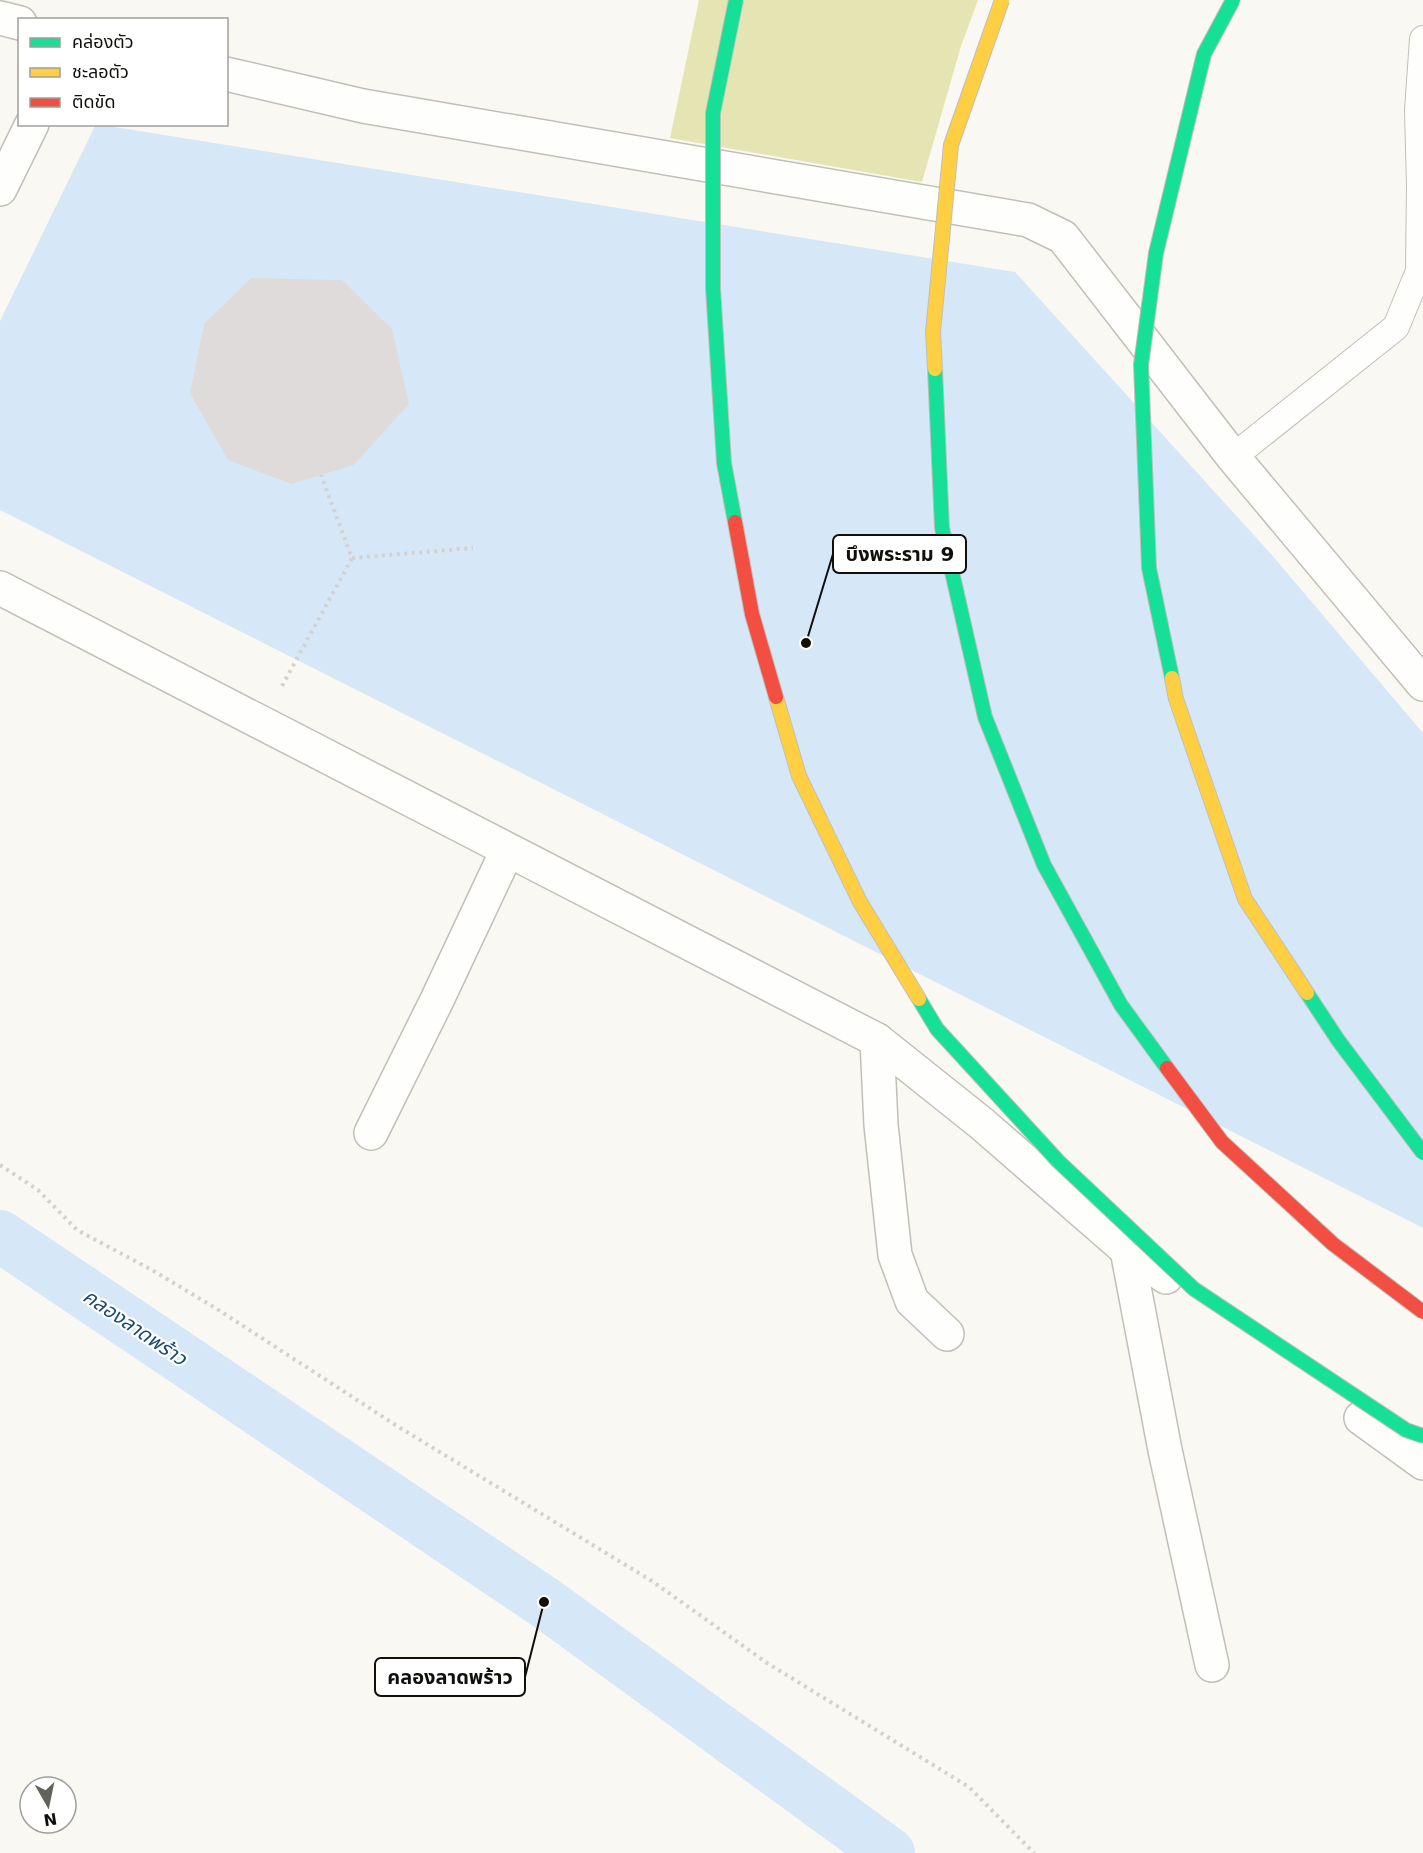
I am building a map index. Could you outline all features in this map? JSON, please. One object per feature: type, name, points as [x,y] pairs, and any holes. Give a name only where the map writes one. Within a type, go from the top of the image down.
[{"type":"highway","points":[[736,0],[713,113],[713,288],[724,463],[752,614],[799,776],[855,892],[937,1029],[1058,1161],[1194,1289],[1406,1430],[1423,1436]]},
{"type":"highway","points":[[1002,0],[951,145],[933,332],[942,528],[985,717],[1044,865],[1121,1005],[1222,1142],[1333,1244],[1423,1312]]},
{"type":"highway","points":[[1233,0],[1204,54],[1156,253],[1141,365],[1149,568],[1176,699],[1245,899],[1338,1040],[1423,1153]]},
{"type":"street","points":[[0,18],[18,22]]},
{"type":"street","points":[[228,74],[363,106],[1028,220],[1063,237],[1233,458],[1423,684]]},
{"type":"street","points":[[0,189],[31,126]]},
{"type":"street","points":[[0,588],[876,1040],[981,1123],[1127,1250],[1423,1462]]},
{"type":"street","points":[[372,1133],[507,850]]},
{"type":"street","points":[[876,1040],[881,1125],[895,1255],[912,1301],[947,1334]]},
{"type":"street","points":[[1127,1250],[1165,1450],[1212,1665]]},
{"type":"lane","points":[[1233,458],[1396,327],[1421,274],[1418,110],[1423,39]]},
{"type":"path","points":[[261,723],[352,558],[321,475]]},
{"type":"path","points":[[352,558],[473,548]]},
{"type":"path","points":[[0,1164],[38,1190],[77,1230],[152,1270],[217,1309],[397,1426],[652,1581],[767,1663],[969,1787],[1034,1853]]},
{"type":"green space","points":[[699,0],[978,0],[961,46],[922,182],[670,138]]},
{"type":"water","points":[[95,126],[108,126],[1015,272],[1271,554],[1423,733],[1423,1228],[0,510],[0,321]]},
{"type":"building","points":[[251,278],[342,280],[392,329],[409,404],[354,465],[291,484],[228,460],[190,393],[204,324]]},
{"type":"waterway","name":"คลองลาดพร้าว","points":[[0,1236],[544,1602],[889,1853]]},
{"type":"traffic: fast","points":[[735,522],[724,463],[713,288],[713,113],[736,0]]},
{"type":"traffic: fast","points":[[1172,678],[1149,568],[1141,365],[1156,253],[1204,54],[1233,0]]},
{"type":"traffic: fast","points":[[935,369],[942,528],[985,717],[1044,865],[1121,1005],[1167,1068]]},
{"type":"traffic: fast","points":[[1307,993],[1338,1040],[1423,1153]]},
{"type":"traffic: fast","points":[[919,999],[937,1029],[1058,1161],[1194,1289],[1406,1430],[1423,1436]]},
{"type":"traffic: slow","points":[[935,369],[933,332],[951,145],[1002,0]]},
{"type":"traffic: slow","points":[[1172,678],[1176,699],[1245,899],[1307,993]]},
{"type":"traffic: slow","points":[[776,697],[799,776],[860,902],[919,999]]},
{"type":"traffic: jam","points":[[735,522],[752,614],[776,697]]},
{"type":"traffic: jam","points":[[1167,1068],[1222,1142],[1333,1244],[1423,1312]]},
{"type":"place","name":"บึงพระราม 9","points":[[806,643]]},
{"type":"place","name":"คลองลาดพร้าว","points":[[544,1602]]}]
